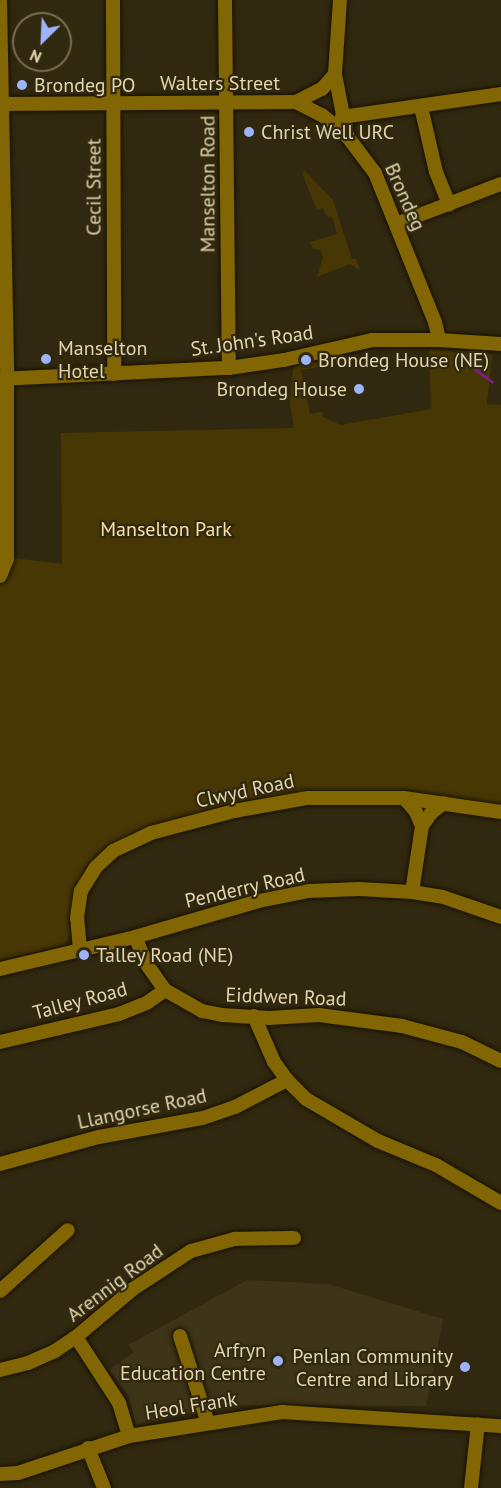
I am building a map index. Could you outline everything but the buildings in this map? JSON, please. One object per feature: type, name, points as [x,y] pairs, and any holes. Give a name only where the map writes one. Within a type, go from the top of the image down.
[{"type":"street","name":"Cecil Street","points":[[113,0],[114,374]]},
{"type":"street","name":"Manselton Road","points":[[225,0],[229,368]]},
{"type":"street","name":"Brondeg","points":[[340,0],[335,74],[347,136],[375,173],[435,322],[439,340]]},
{"type":"street","points":[[0,1],[4,379],[2,568]]},
{"type":"street","name":"Walters Street","points":[[1,104],[296,102],[322,89],[335,74]]},
{"type":"street","points":[[342,117],[501,94]]},
{"type":"street","name":"Walters Street","points":[[296,102],[322,115],[347,136]]},
{"type":"street","points":[[421,107],[436,172],[449,205]]},
{"type":"street","points":[[396,224],[501,184]]},
{"type":"street","name":"St. John's Road","points":[[4,379],[229,368],[284,360],[372,340],[439,340],[501,344]]},
{"type":"street","name":"Clwyd Road","points":[[80,950],[76,918],[81,891],[96,867],[113,851],[142,837],[234,811],[309,798],[404,798],[501,812]]},
{"type":"street","points":[[404,798],[416,812],[422,826]]},
{"type":"street","points":[[412,892],[422,826],[431,813],[444,803]]},
{"type":"street","name":"Penderry Road","points":[[0,969],[135,937],[259,900],[309,891],[359,889],[412,892],[443,897],[501,917]]},
{"type":"street","name":"Eiddwen Road","points":[[135,937],[148,966],[165,990],[202,1011],[222,1016],[319,1015],[402,1026],[462,1042],[501,1061]]},
{"type":"street","name":"Talley Road","points":[[0,1042],[119,1014],[148,1002],[165,990]]},
{"type":"street","points":[[254,1016],[264,1045],[287,1080],[306,1099],[378,1140],[436,1165],[501,1203]]},
{"type":"street","name":"Llangorse Road","points":[[0,1164],[99,1137],[203,1118],[235,1107],[287,1080]]},
{"type":"street","points":[[0,1291],[68,1230]]},
{"type":"street","name":"Arennig Road","points":[[0,1368],[28,1363],[55,1351],[76,1337],[133,1289],[191,1251],[235,1239],[294,1238]]},
{"type":"street","points":[[180,1336],[208,1424]]},
{"type":"street","points":[[76,1337],[119,1403],[129,1436]]},
{"type":"street","name":"Heol Frank","points":[[0,1474],[18,1473],[129,1436],[282,1412],[404,1422],[501,1426]]},
{"type":"street","points":[[471,1488],[478,1424]]},
{"type":"street","points":[[88,1448],[104,1488]]},
{"type":"shaded area","name":"Arfryn Education Centre","points":[[247,1280],[328,1284],[443,1319],[426,1406],[228,1405],[136,1425],[128,1395],[109,1370],[134,1352],[128,1345]]},
{"type":"green space","points":[[304,170],[333,200],[352,259],[356,259],[360,270],[350,264],[317,277],[323,257],[320,250],[313,249],[310,242],[337,234],[332,217],[326,216],[323,208],[317,210],[303,176]]},
{"type":"green space","name":"Manselton Park","points":[[429,349],[492,355],[487,404],[501,405],[501,805],[420,794],[360,791],[310,793],[130,836],[76,892],[68,923],[71,935],[64,945],[0,960],[0,580],[9,573],[13,558],[62,564],[61,433],[294,428],[290,403],[293,370],[296,366],[316,362],[320,367],[301,370],[310,414],[322,412],[323,417],[341,425],[431,409]]},
{"type":"waterway","points":[[463,360],[492,382]]},
{"type":"place","name":"Brondeg PO","points":[[22,85]]},
{"type":"place","name":"Christ Well URC","points":[[249,132]]},
{"type":"place","name":"Manselton Hotel","points":[[46,359]]},
{"type":"place","name":"Brondeg House (NE)","points":[[306,360]]},
{"type":"place","name":"Brondeg House","points":[[359,389]]},
{"type":"place","name":"Talley Road (NE)","points":[[84,955]]},
{"type":"place","name":"Arfryn Education Centre","points":[[278,1361]]},
{"type":"place","name":"Penlan Community Centre and Library","points":[[465,1367]]}]
